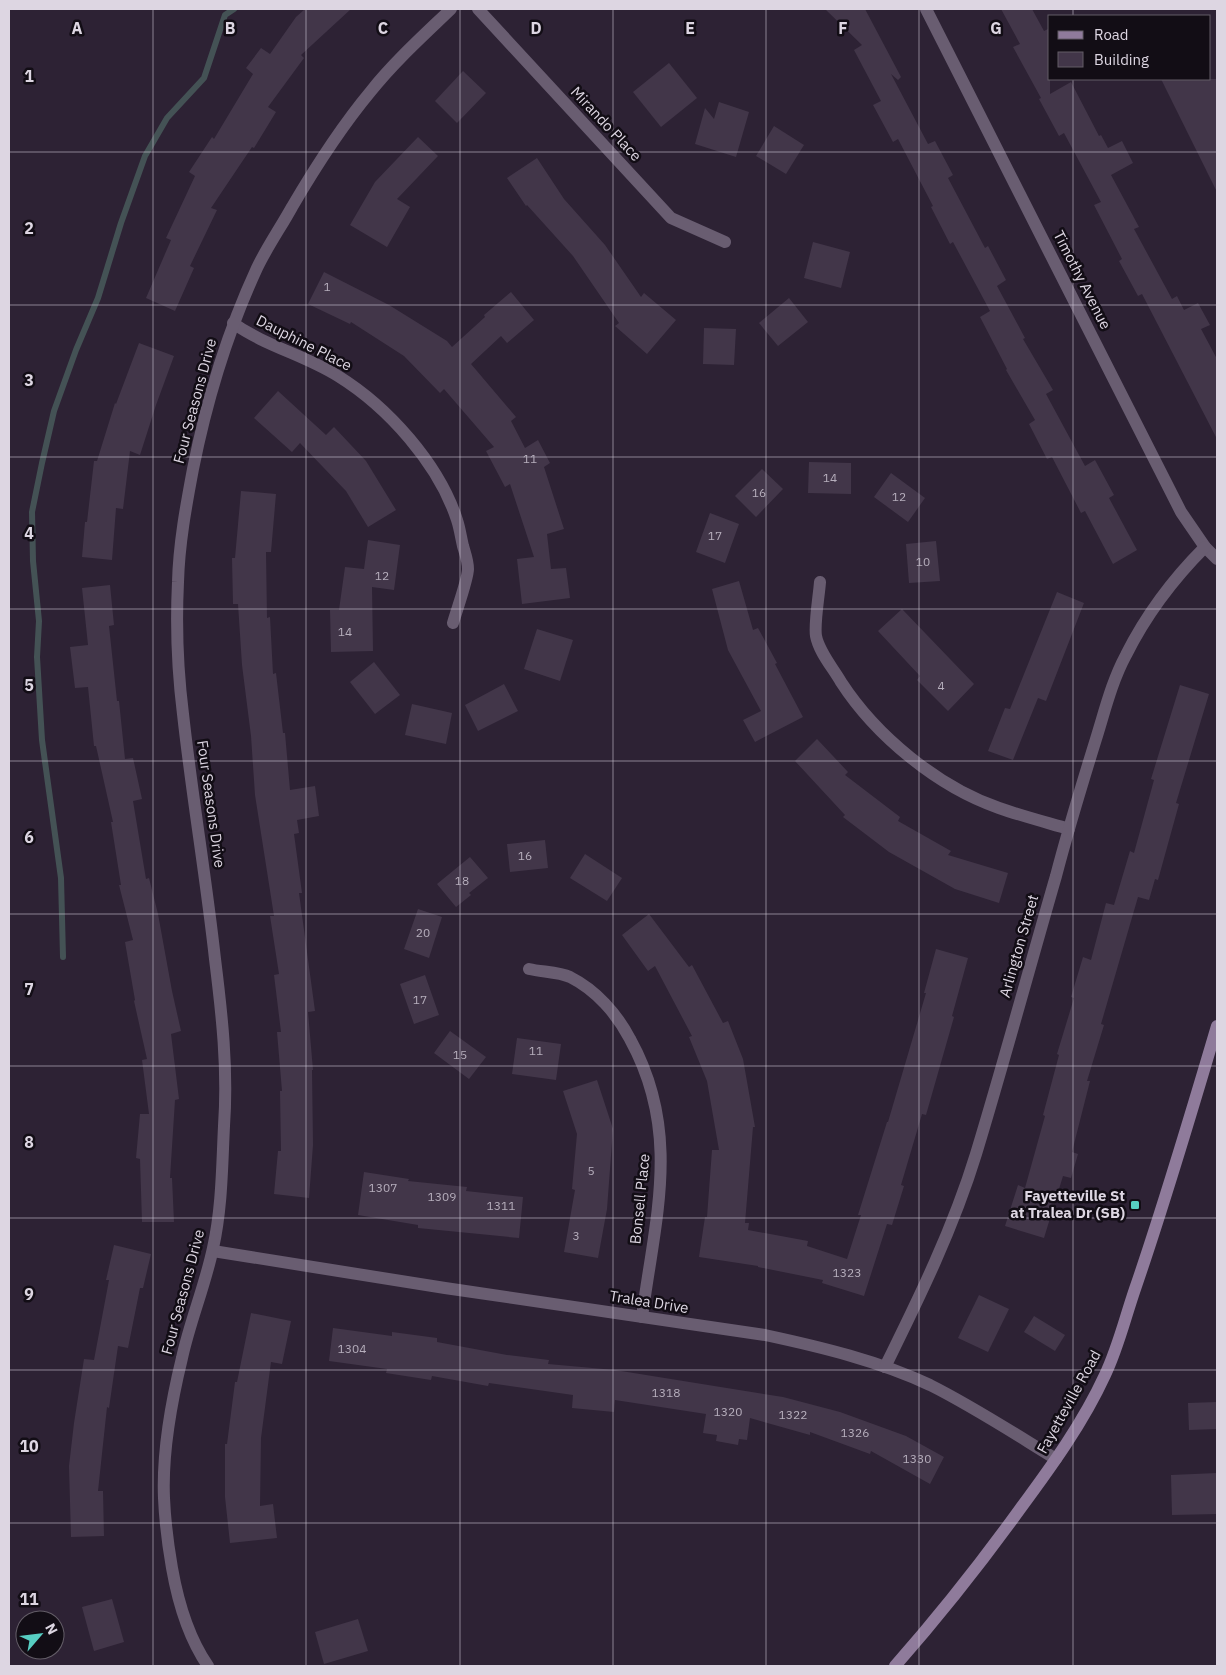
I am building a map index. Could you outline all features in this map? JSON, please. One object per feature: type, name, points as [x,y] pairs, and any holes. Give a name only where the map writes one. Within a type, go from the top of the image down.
[{"type":"main road","name":"Fayetteville Road","points":[[895,1666],[1005,1530],[1056,1459],[1083,1417],[1105,1376],[1116,1350],[1130,1303],[1162,1212],[1217,1026]]},
{"type":"street","name":"Four Seasons Drive","points":[[208,1666],[190,1634],[177,1594],[167,1536],[163,1494],[172,1402],[183,1353],[213,1251],[219,1204],[225,1118],[226,1062],[224,1032],[207,886],[182,709],[178,581],[185,514],[202,427],[216,375],[234,323],[259,264],[318,162],[337,134],[374,87],[451,9]]},
{"type":"street","name":"Mirando Place","points":[[478,9],[671,218],[725,242]]},
{"type":"street","name":"Timothy Avenue","points":[[926,9],[1181,512],[1205,548],[1217,559]]},
{"type":"street","name":"Dauphine Place","points":[[234,323],[249,334],[276,345],[338,376],[370,400],[397,425],[422,454],[452,505],[458,522],[468,570],[453,623]]},
{"type":"street","name":"Arlington Street","points":[[885,1368],[926,1282],[964,1193],[1068,829],[1115,679],[1126,654],[1152,609],[1178,574],[1205,548]]},
{"type":"street","points":[[820,582],[816,636],[825,656],[850,695],[880,730],[932,774],[962,790],[998,808],[1068,829]]},
{"type":"street","name":"Bonsell Place","points":[[529,969],[568,976],[590,989],[625,1029],[639,1054],[649,1080],[658,1114],[661,1141],[660,1183],[642,1317]]},
{"type":"street","name":"Tralea Drive","points":[[213,1251],[445,1288],[765,1335],[805,1344],[885,1368],[929,1385],[972,1407],[1056,1459]]},
{"type":"building","points":[[305,9],[351,9],[301,55],[304,58],[268,107],[276,112],[254,148],[252,147],[211,208],[217,210],[190,266],[194,268],[175,311],[146,298],[171,240],[166,238],[195,176],[189,172],[212,137],[214,139],[253,74],[246,68],[261,48],[270,54],[296,17]]},
{"type":"building","points":[[825,9],[865,9],[901,77],[898,80],[891,74],[928,144],[935,141],[953,175],[948,178],[985,248],[988,246],[1006,280],[997,286],[1025,338],[1023,339],[1053,390],[1046,394],[1085,466],[1095,460],[1114,495],[1109,498],[1137,550],[1113,564],[1085,511],[1081,513],[1052,457],[1047,459],[1029,424],[1035,420],[1006,370],[980,317],[990,311],[953,242],[950,244],[931,207],[933,206],[898,139],[893,142],[873,105],[881,101],[854,50],[862,45]]},
{"type":"building","points":[[1001,9],[1032,9],[1044,31],[1048,29],[1048,80],[1050,80],[1050,94],[1071,82],[1099,136],[1101,135],[1108,148],[1122,141],[1133,163],[1111,175],[1139,227],[1134,229],[1172,299],[1177,296],[1184,310],[1198,303],[1210,325],[1201,329],[1217,359],[1217,439],[1142,294],[1138,296],[1119,261],[1122,259],[1094,205],[1101,202],[1064,133],[1059,136],[1039,99],[1041,98],[1013,47],[1020,44]]},
{"type":"building","points":[[669,63],[697,98],[661,127],[633,92]]},
{"type":"building","points":[[463,71],[486,93],[457,123],[435,101]]},
{"type":"building","points":[[1217,79],[1217,192],[1161,80]]},
{"type":"building","points":[[719,102],[749,112],[736,157],[695,144],[705,108],[714,119]]},
{"type":"building","points":[[774,126],[804,145],[786,174],[756,156]]},
{"type":"building","points":[[418,137],[438,156],[397,199],[410,207],[387,247],[350,225],[375,182]]},
{"type":"building","points":[[537,158],[564,199],[605,245],[641,297],[644,293],[676,320],[647,354],[615,326],[619,323],[573,256],[526,206],[507,178]]},
{"type":"building","points":[[813,242],[850,252],[841,288],[804,278]]},
{"type":"building","points":[[324,272],[389,305],[447,341],[452,347],[485,317],[484,315],[511,292],[534,320],[507,343],[501,336],[471,364],[516,417],[511,421],[525,448],[538,440],[550,463],[544,467],[564,529],[547,534],[551,569],[566,568],[570,598],[522,604],[517,559],[534,557],[510,484],[505,487],[486,451],[494,447],[444,389],[440,393],[404,356],[351,322],[350,324],[308,304]]},
{"type":"building","points":[[789,298],[808,322],[778,346],[759,323]]},
{"type":"building","points":[[704,328],[736,329],[734,365],[703,364]]},
{"type":"building","points":[[139,343],[174,356],[140,455],[130,451],[123,509],[116,508],[112,560],[82,557],[94,461],[97,461],[115,403]]},
{"type":"building","points":[[278,391],[326,435],[334,427],[366,461],[396,510],[368,527],[346,491],[300,443],[292,452],[254,418]]},
{"type":"building","points":[[809,462],[851,463],[851,494],[808,493]]},
{"type":"building","points":[[762,469],[783,489],[756,517],[735,496]]},
{"type":"building","points":[[891,473],[925,498],[908,522],[874,497]]},
{"type":"building","points":[[241,491],[276,494],[271,552],[266,552],[267,618],[270,617],[273,674],[276,673],[283,733],[285,733],[290,790],[315,786],[319,816],[297,820],[299,833],[294,834],[302,893],[299,893],[315,1011],[308,1012],[313,1070],[313,1145],[309,1198],[274,1194],[278,1151],[281,1151],[280,1091],[282,1091],[277,1032],[281,1032],[274,975],[279,974],[270,916],[274,916],[255,795],[238,604],[233,604],[232,558],[235,558]]},
{"type":"building","points":[[710,513],[739,524],[725,563],[696,552]]},
{"type":"building","points":[[368,540],[400,545],[394,590],[372,587],[373,651],[331,652],[330,610],[339,610],[345,567],[364,569]]},
{"type":"building","points":[[936,541],[940,581],[909,583],[906,544]]},
{"type":"building","points":[[739,581],[753,630],[758,628],[803,717],[755,742],[743,720],[761,711],[728,650],[712,589]]},
{"type":"building","points":[[110,585],[114,625],[109,626],[125,759],[133,758],[142,799],[133,801],[146,879],[149,878],[158,914],[181,1031],[171,1034],[179,1099],[175,1100],[170,1178],[172,1178],[174,1222],[142,1222],[140,1159],[136,1158],[140,1114],[149,1114],[142,1060],[147,1059],[134,1001],[125,942],[133,940],[119,885],[121,885],[111,822],[113,822],[96,746],[94,746],[88,687],[75,688],[70,647],[88,645],[82,588]]},
{"type":"building","points":[[1057,592],[1084,603],[1046,701],[1038,698],[1013,760],[988,751],[1005,708],[1010,709]]},
{"type":"building","points":[[902,609],[974,684],[948,711],[917,680],[920,676],[878,631]]},
{"type":"building","points":[[537,629],[573,640],[560,681],[524,669]]},
{"type":"building","points":[[374,662],[400,695],[375,714],[350,682]]},
{"type":"building","points":[[504,684],[518,711],[478,731],[465,705]]},
{"type":"building","points":[[1180,685],[1209,694],[1176,803],[1179,804],[1158,880],[1155,879],[1149,900],[1138,897],[1101,1024],[1104,1025],[1087,1081],[1090,1081],[1072,1152],[1078,1154],[1071,1178],[1063,1176],[1044,1238],[1005,1226],[1018,1185],[1025,1188],[1045,1116],[1043,1115],[1059,1055],[1057,1054],[1074,998],[1071,997],[1083,957],[1091,960],[1106,903],[1114,905],[1130,851],[1134,853],[1154,780],[1151,779]]},
{"type":"building","points":[[412,704],[452,713],[446,744],[405,735]]},
{"type":"building","points":[[817,739],[848,772],[845,775],[900,817],[898,821],[951,851],[948,855],[1008,873],[999,903],[955,889],[889,852],[843,817],[845,815],[795,761]]},
{"type":"building","points":[[545,840],[548,868],[510,872],[507,844]]},
{"type":"building","points":[[585,854],[622,878],[607,901],[570,878]]},
{"type":"building","points":[[470,857],[488,878],[469,893],[471,895],[456,907],[437,884]]},
{"type":"building","points":[[418,909],[442,917],[429,958],[404,949]]},
{"type":"building","points":[[649,914],[689,967],[692,965],[723,1023],[728,1021],[743,1059],[755,1127],[753,1127],[745,1223],[749,1223],[748,1230],[808,1241],[807,1246],[847,1259],[861,1215],[858,1215],[926,993],[924,993],[936,949],[968,958],[952,1016],[954,1017],[926,1115],[922,1114],[901,1185],[904,1186],[892,1225],[887,1224],[864,1296],[822,1283],[823,1280],[758,1266],[699,1257],[705,1217],[707,1217],[712,1150],[719,1150],[707,1081],[689,1037],[692,1036],[655,966],[648,971],[622,935]]},
{"type":"building","points":[[425,975],[439,1015],[414,1024],[400,984]]},
{"type":"building","points":[[450,1031],[486,1057],[469,1079],[434,1053]]},
{"type":"building","points":[[517,1038],[561,1044],[556,1080],[512,1074]]},
{"type":"building","points":[[597,1080],[613,1129],[607,1209],[598,1258],[564,1252],[575,1190],[572,1189],[577,1134],[563,1091]]},
{"type":"building","points":[[364,1172],[409,1179],[408,1181],[467,1187],[466,1191],[523,1197],[519,1238],[418,1228],[418,1225],[358,1215]]},
{"type":"building","points":[[114,1245],[151,1254],[143,1288],[140,1288],[128,1348],[118,1346],[109,1408],[107,1407],[98,1491],[103,1491],[104,1536],[71,1537],[69,1466],[74,1423],[84,1359],[94,1360],[109,1280],[106,1280]]},
{"type":"building","points":[[979,1295],[1009,1309],[988,1352],[958,1338]]},
{"type":"building","points":[[251,1313],[291,1321],[282,1364],[271,1362],[261,1438],[260,1506],[273,1504],[277,1538],[230,1543],[225,1497],[225,1444],[227,1444],[235,1382],[237,1382]]},
{"type":"building","points":[[1034,1316],[1065,1335],[1055,1351],[1024,1332]]},
{"type":"building","points":[[333,1328],[392,1336],[392,1332],[437,1338],[437,1342],[507,1355],[549,1360],[548,1364],[615,1370],[783,1397],[840,1412],[906,1436],[944,1457],[930,1484],[871,1451],[870,1454],[810,1432],[810,1435],[750,1418],[747,1440],[739,1439],[738,1445],[716,1441],[717,1435],[703,1433],[706,1414],[615,1400],[614,1412],[572,1408],[573,1395],[489,1383],[488,1386],[432,1376],[431,1380],[386,1373],[387,1369],[329,1361]]},
{"type":"building","points":[[1217,1402],[1217,1429],[1189,1430],[1188,1403]]},
{"type":"building","points":[[1217,1473],[1217,1514],[1172,1515],[1171,1475]]},
{"type":"building","points":[[112,1599],[124,1642],[94,1651],[82,1607]]},
{"type":"building","points":[[358,1619],[368,1651],[324,1664],[315,1632]]},
{"type":"waterway","points":[[63,957],[61,878],[42,740],[37,657],[39,621],[33,561],[32,512],[54,411],[76,350],[98,298],[121,223],[145,156],[167,118],[204,78],[225,15],[234,9]]},
{"type":"place","name":"Fayetteville St at Tralea Dr (SB)","points":[[1135,1205]]}]
